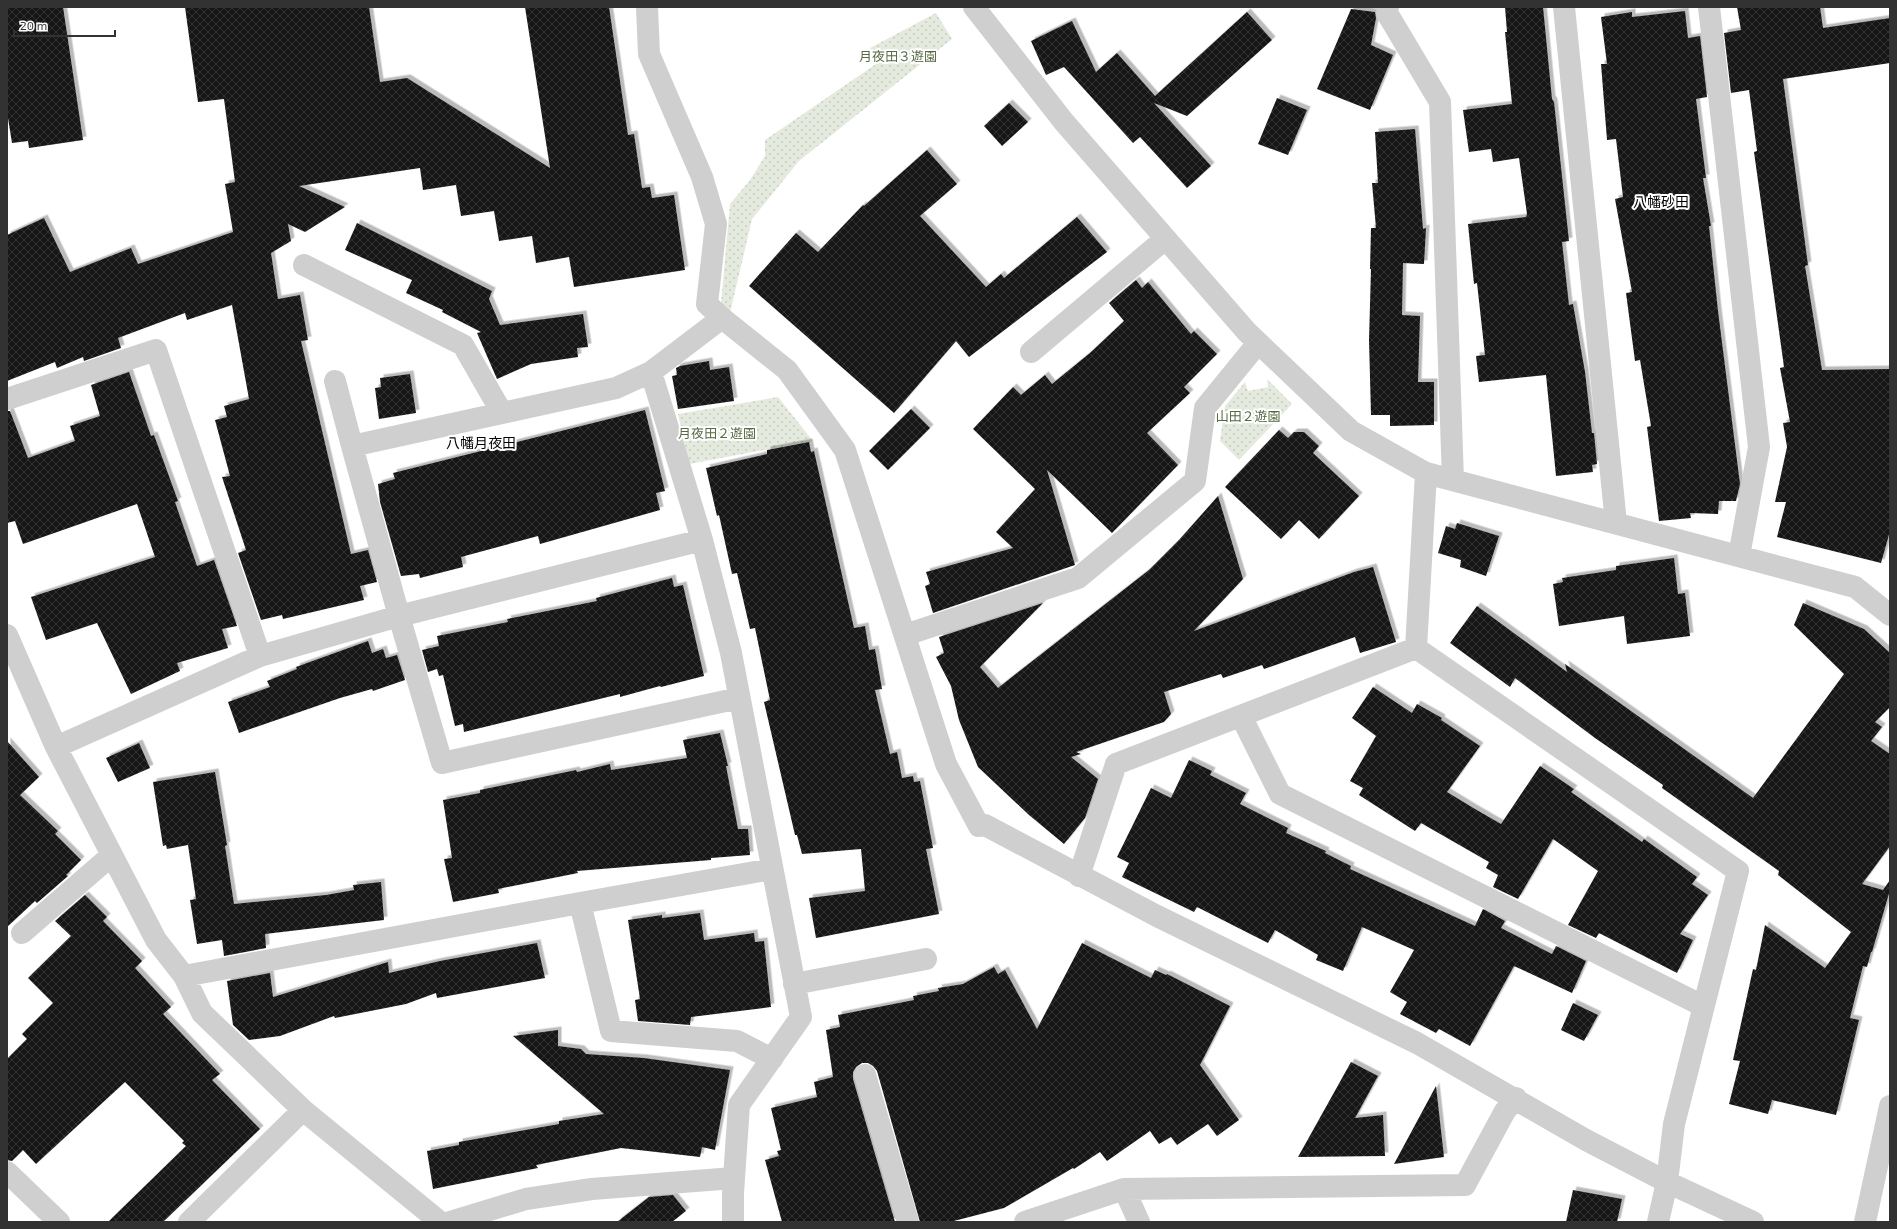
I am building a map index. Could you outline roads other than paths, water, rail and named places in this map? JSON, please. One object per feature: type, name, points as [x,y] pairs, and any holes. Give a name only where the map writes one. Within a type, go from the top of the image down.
[{"type":"street","points":[[648,7],[649,54],[702,177],[716,224],[706,304],[787,370],[845,450],[946,764],[979,826],[985,825],[1157,916],[1417,1043],[1516,1098],[1586,1140],[1667,1182],[1753,1222]]},
{"type":"street","points":[[974,7],[1064,122],[1165,239],[1258,343],[1351,431],[1426,473],[1855,587],[1890,615]]},
{"type":"street","points":[[1388,7],[1387,13],[1440,102],[1453,480]]},
{"type":"street","points":[[1564,7],[1616,524]]},
{"type":"street","points":[[1708,7],[1759,447],[1739,556]]},
{"type":"street","points":[[1031,352],[1165,239]]},
{"type":"street","points":[[304,265],[463,345],[502,413]]},
{"type":"street","points":[[352,446],[616,388],[651,372],[722,318]]},
{"type":"street","points":[[905,635],[1078,578],[1195,481],[1205,408],[1258,343]]},
{"type":"street","points":[[7,399],[156,350],[260,656]]},
{"type":"street","points":[[651,372],[702,540],[731,653],[801,1017],[739,1105],[734,1178],[733,1222]]},
{"type":"street","points":[[335,381],[398,616],[442,763],[739,698]]},
{"type":"street","points":[[1416,648],[1426,473]]},
{"type":"street","points":[[56,747],[260,656],[398,616],[702,540]]},
{"type":"street","points":[[7,635],[56,747],[156,940],[184,976],[202,1013],[303,1110],[440,1222]]},
{"type":"street","points":[[1079,876],[1116,764],[1416,648]]},
{"type":"street","points":[[1416,648],[1738,871],[1674,1124],[1667,1182],[1658,1222]]},
{"type":"street","points":[[1241,716],[1280,794],[1703,1006]]},
{"type":"street","points":[[22,933],[112,855]]},
{"type":"street","points":[[184,976],[772,869]]},
{"type":"street","points":[[580,903],[610,1031],[737,1041],[772,1059]]},
{"type":"street","points":[[794,984],[926,959]]},
{"type":"street","points":[[865,1075],[908,1222]]},
{"type":"street","points":[[1025,1222],[1124,1189],[1465,1185],[1505,1111],[1516,1098]]},
{"type":"street","points":[[1865,1222],[1890,1106]]},
{"type":"street","points":[[190,1222],[303,1110]]},
{"type":"street","points":[[7,1172],[59,1222]]},
{"type":"street","points":[[450,1222],[526,1199],[578,1191],[734,1178]]},
{"type":"street","points":[[1124,1189],[1139,1222]]},
{"type":"district","name":"八幡砂田","points":[[1661,202]]},
{"type":"district","name":"八幡月夜田","points":[[481,443]]},
{"type":"park label","name":"月夜田３遊園","points":[[898,56]]},
{"type":"park label","name":"山田２遊園","points":[[1248,416]]},
{"type":"park label","name":"月夜田２遊園","points":[[717,433]]}]
